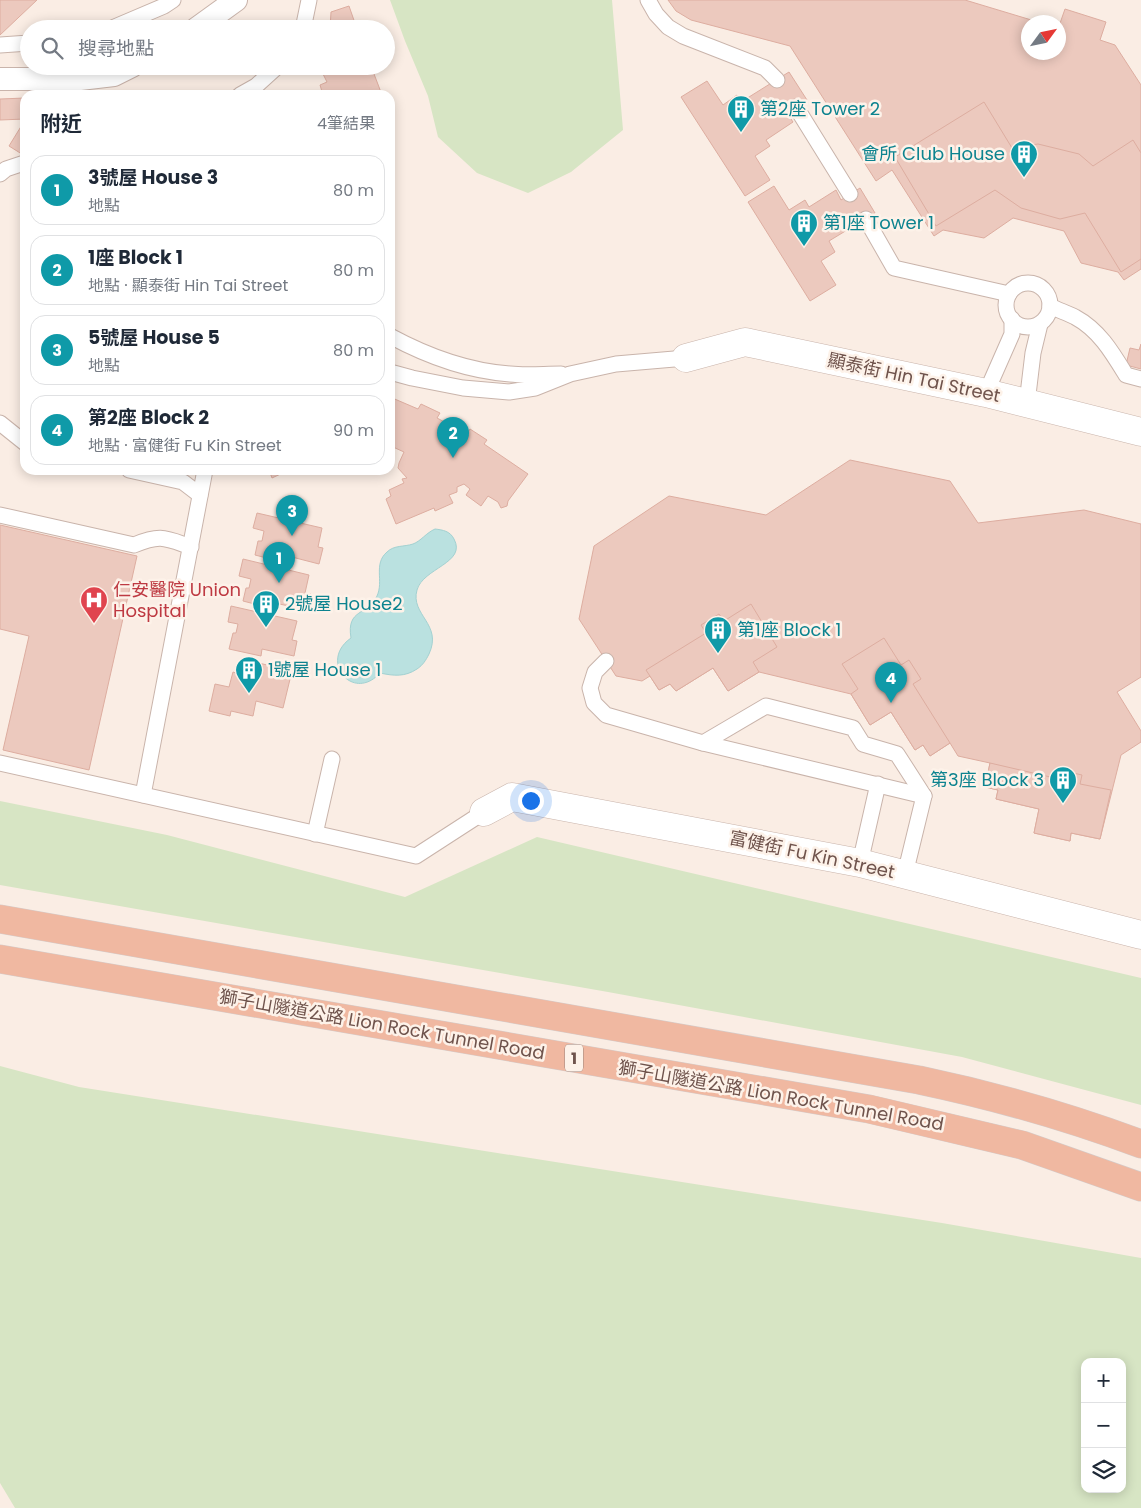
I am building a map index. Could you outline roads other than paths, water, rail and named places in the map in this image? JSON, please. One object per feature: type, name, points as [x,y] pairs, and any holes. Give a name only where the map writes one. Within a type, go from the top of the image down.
[{"type":"highway","name":"1","points":[[0,919],[919,1080],[1028,1106],[1072,1119],[1141,1144]]},
{"type":"highway","name":"獅子山隧道公路 Lion Rock Tunnel Road","points":[[0,958],[869,1109],[1022,1145],[1141,1187]]},
{"type":"street","points":[[208,20],[236,0]]},
{"type":"street","points":[[0,78],[80,79],[114,75]]},
{"type":"street","name":"顯泰街 Hin Tai Street","points":[[686,358],[745,342],[986,393],[1141,432]]},
{"type":"street","name":"富健街 Fu Kin Street","points":[[484,812],[512,797],[860,863],[1141,935]]},
{"type":"lane","points":[[131,20],[164,6],[173,0]]},
{"type":"lane","points":[[305,20],[309,0]]},
{"type":"lane","points":[[648,0],[656,14],[668,27],[683,36],[765,68],[777,80]]},
{"type":"lane","points":[[0,45],[20,44]]},
{"type":"lane","points":[[249,90],[268,75]]},
{"type":"lane","points":[[796,107],[850,194]]},
{"type":"lane","points":[[0,174],[6,169],[20,164]]},
{"type":"lane","points":[[866,219],[894,268],[1009,294]]},
{"type":"lane","points":[[986,393],[1012,334],[1012,319],[1006,307],[1009,294],[1020,285],[1034,284],[1046,292],[1050,306],[1048,313],[1040,324],[1033,353],[1027,404]]},
{"type":"lane","points":[[1050,306],[1073,316],[1085,324],[1108,346],[1126,375],[1141,379]]},
{"type":"lane","points":[[1012,319],[1022,326],[1040,324]]},
{"type":"lane","points":[[395,339],[407,346],[440,359],[476,369],[511,375],[570,374]]},
{"type":"lane","points":[[395,373],[463,388],[508,392],[535,388],[570,374],[616,364],[686,358]]},
{"type":"lane","points":[[0,422],[20,439]]},
{"type":"lane","points":[[152,475],[183,482],[200,495]]},
{"type":"lane","points":[[143,795],[204,475]]},
{"type":"lane","points":[[0,515],[134,545],[162,537],[191,547]]},
{"type":"lane","points":[[606,661],[595,672],[590,688],[594,704],[606,715],[703,743],[924,796]]},
{"type":"lane","points":[[703,743],[766,706],[853,728],[863,744],[897,754],[924,796],[905,874]]},
{"type":"lane","points":[[315,834],[332,759]]},
{"type":"lane","points":[[0,763],[416,856],[484,812]]},
{"type":"lane","points":[[860,863],[878,784]]},
{"type":"water","points":[[435,529],[443,530],[450,534],[454,539],[456,547],[455,554],[450,560],[427,576],[417,590],[416,599],[418,606],[430,627],[432,635],[432,644],[427,658],[413,672],[404,675],[380,673],[370,681],[359,683],[350,681],[343,675],[339,667],[338,657],[342,647],[351,638],[350,628],[355,617],[368,607],[377,596],[383,557],[393,548],[416,543]]},
{"type":"place","name":"第2座 Tower 2","points":[[741,133]]},
{"type":"place","name":"會所 Club House","points":[[1024,178]]},
{"type":"place","name":"第1座 Tower 1","points":[[804,247]]},
{"type":"place","name":"1座 Block 1","points":[[453,458]]},
{"type":"place","name":"5號屋 House 5","points":[[292,536]]},
{"type":"place","name":"3號屋 House 3","points":[[279,583]]},
{"type":"place","name":"仁安醫院 Union Hospital","points":[[94,624]]},
{"type":"place","name":"2號屋 House2","points":[[266,628]]},
{"type":"place","name":"第1座 Block 1","points":[[718,654]]},
{"type":"place","name":"1號屋 House 1","points":[[249,694]]},
{"type":"place","name":"第2座 Block 2","points":[[891,703]]},
{"type":"place","name":"第3座 Block 3","points":[[1063,804]]}]
